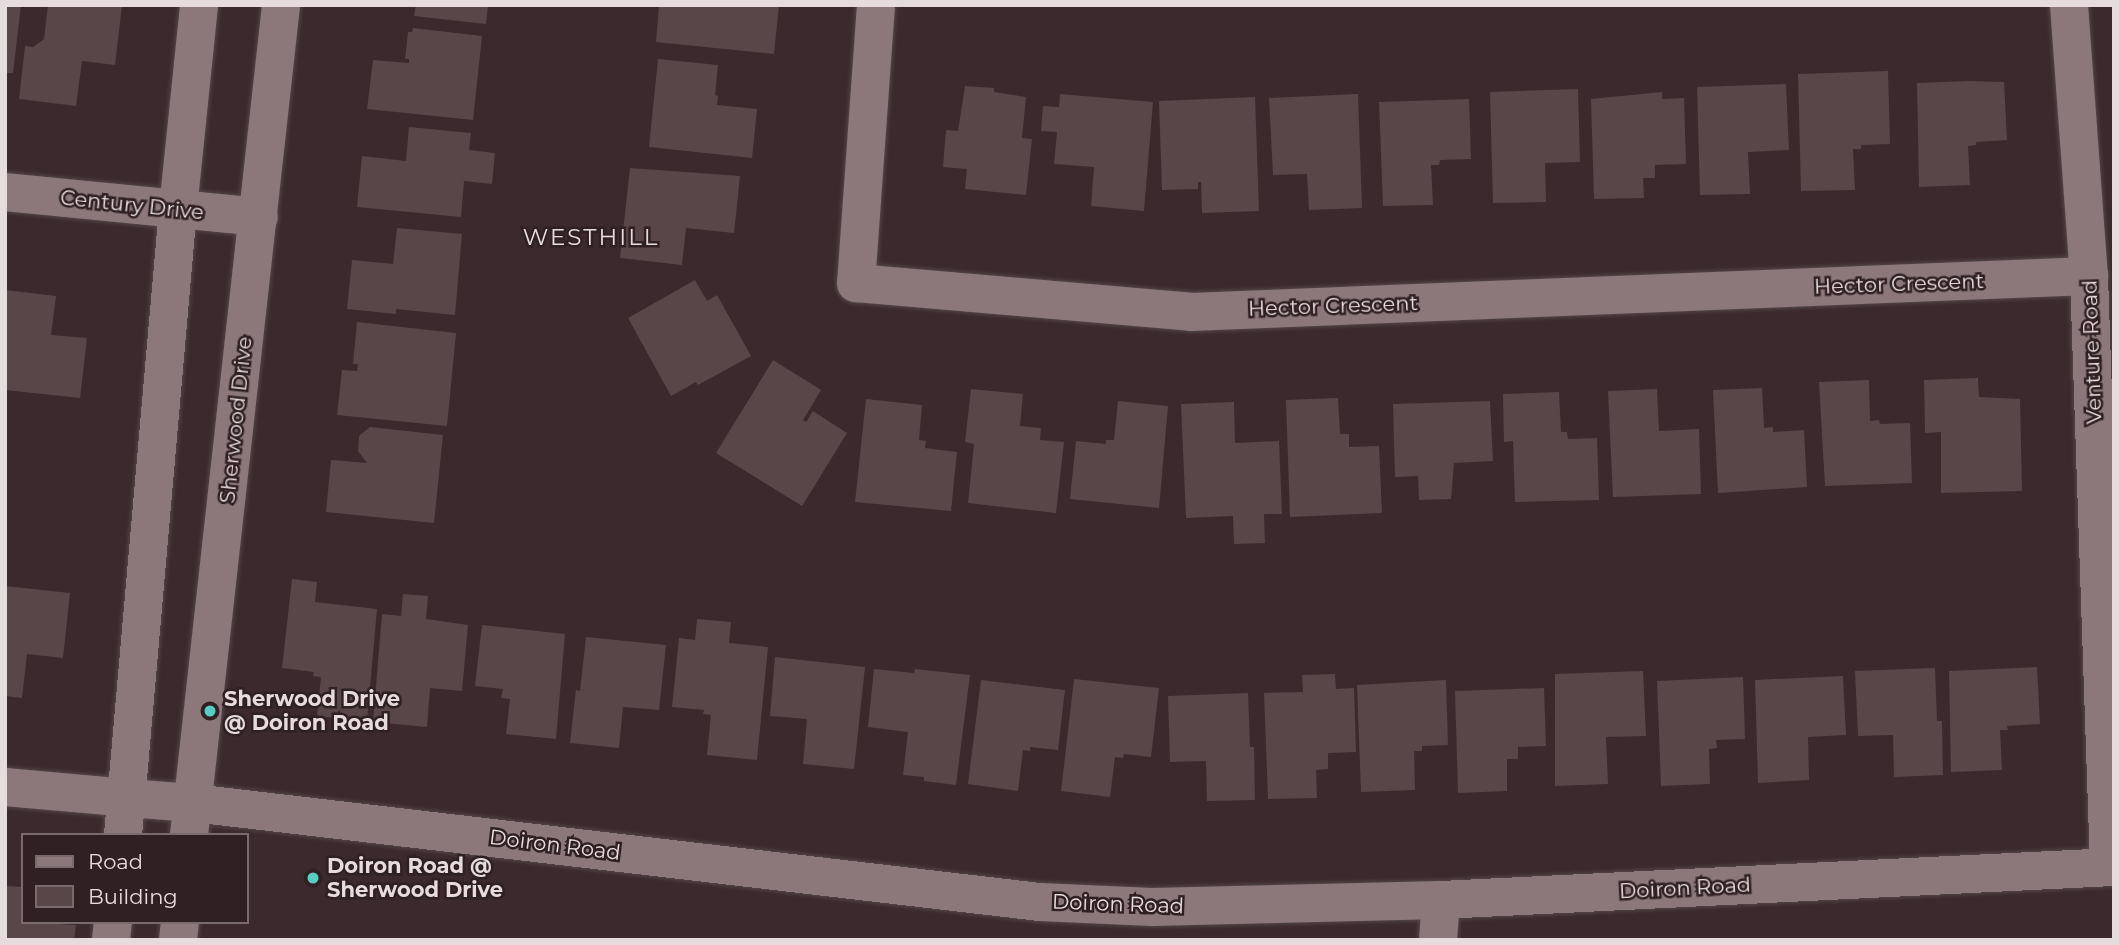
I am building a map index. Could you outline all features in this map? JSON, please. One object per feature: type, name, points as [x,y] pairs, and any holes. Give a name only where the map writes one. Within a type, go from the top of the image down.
[{"type":"street","points":[[126,816],[178,209],[199,5]]},
{"type":"street","name":"Sherwood Drive","points":[[191,819],[281,5]]},
{"type":"street","name":"Hector Crescent","points":[[876,5],[856,283],[1191,312],[2089,276]]},
{"type":"street","name":"Venture Road","points":[[2069,5],[2089,276],[2112,867]]},
{"type":"street","name":"Century Drive","points":[[5,192],[258,217]]},
{"type":"street","name":"Doiron Road","points":[[5,787],[126,816],[191,819],[1040,902],[1152,907],[1441,900],[2112,867]]},
{"type":"street","points":[[1438,940],[1441,900]]},
{"type":"building","points":[[5,5],[21,5],[13,73],[5,73]]},
{"type":"building","points":[[48,5],[122,5],[115,65],[82,61],[76,106],[19,99],[25,46],[33,47],[44,39]]},
{"type":"building","points":[[416,5],[488,5],[486,24],[414,16]]},
{"type":"building","points":[[659,5],[779,5],[774,54],[656,42]]},
{"type":"building","points":[[413,28],[482,36],[473,120],[367,109],[373,60],[409,63],[409,59],[405,59],[408,32],[412,32]]},
{"type":"building","points":[[658,59],[718,65],[715,95],[718,96],[717,105],[757,109],[752,158],[649,147]]},
{"type":"building","points":[[1888,71],[1890,144],[1861,145],[1861,149],[1853,149],[1855,190],[1801,191],[1798,74]]},
{"type":"building","points":[[2004,82],[2007,140],[1976,142],[1976,145],[1968,146],[1970,185],[1919,187],[1917,83]]},
{"type":"building","points":[[1786,84],[1789,150],[1748,152],[1750,194],[1700,195],[1697,87]]},
{"type":"building","points":[[965,86],[994,88],[994,92],[1026,97],[1022,138],[1032,139],[1026,195],[965,189],[967,169],[943,167],[946,130],[958,131]]},
{"type":"building","points":[[1578,89],[1580,162],[1545,163],[1546,202],[1493,203],[1490,92]]},
{"type":"building","points":[[1662,92],[1662,99],[1684,98],[1686,164],[1655,165],[1655,178],[1643,178],[1644,198],[1594,199],[1591,99]]},
{"type":"building","points":[[1060,94],[1153,102],[1144,211],[1091,206],[1094,167],[1054,164],[1057,132],[1041,131],[1043,106],[1059,107]]},
{"type":"building","points":[[1358,94],[1362,208],[1309,210],[1307,174],[1273,175],[1269,98]]},
{"type":"building","points":[[1255,97],[1259,211],[1202,213],[1201,182],[1198,182],[1198,189],[1162,190],[1159,101]]},
{"type":"building","points":[[1469,99],[1471,159],[1440,160],[1439,165],[1431,165],[1433,205],[1383,206],[1379,102]]},
{"type":"building","points":[[409,127],[471,133],[469,150],[495,153],[492,184],[464,181],[461,217],[357,207],[362,156],[406,161]]},
{"type":"building","points":[[630,168],[740,176],[734,233],[686,228],[682,265],[620,258]]},
{"type":"building","points":[[397,228],[462,234],[455,315],[396,309],[396,314],[347,309],[352,260],[393,264]]},
{"type":"building","points":[[695,280],[707,301],[717,295],[751,356],[698,385],[696,382],[671,396],[628,318]]},
{"type":"building","points":[[5,290],[56,296],[51,335],[87,338],[80,398],[5,390]]},
{"type":"building","points":[[357,322],[456,333],[447,426],[337,415],[342,370],[357,371],[358,364],[353,364]]},
{"type":"building","points":[[773,360],[821,390],[803,420],[806,422],[813,411],[847,433],[802,506],[716,453]]},
{"type":"building","points":[[1978,378],[1979,397],[2020,399],[2022,491],[1941,493],[1941,432],[1925,433],[1924,380]]},
{"type":"building","points":[[1869,380],[1870,421],[1879,420],[1880,424],[1910,423],[1912,483],[1825,486],[1819,382]]},
{"type":"building","points":[[1762,388],[1764,428],[1773,427],[1773,432],[1804,430],[1807,487],[1718,493],[1713,390]]},
{"type":"building","points":[[971,389],[1023,394],[1020,426],[1041,428],[1040,440],[1064,442],[1056,513],[968,503],[974,444],[965,442]]},
{"type":"building","points":[[1657,389],[1659,431],[1699,429],[1701,494],[1613,497],[1608,391]]},
{"type":"building","points":[[1559,392],[1561,432],[1567,432],[1568,439],[1597,438],[1599,500],[1515,502],[1513,441],[1504,442],[1503,394]]},
{"type":"building","points":[[1338,398],[1340,434],[1349,434],[1349,447],[1379,446],[1382,513],[1290,517],[1286,400]]},
{"type":"building","points":[[866,399],[922,405],[919,440],[926,441],[925,448],[957,452],[951,511],[855,502]]},
{"type":"building","points":[[1118,401],[1168,406],[1159,508],[1070,499],[1076,441],[1106,444],[1106,440],[1114,440]]},
{"type":"building","points":[[1490,401],[1493,461],[1454,463],[1451,499],[1419,500],[1418,476],[1395,477],[1393,404]]},
{"type":"building","points":[[1234,402],[1235,443],[1279,441],[1282,514],[1264,514],[1265,543],[1234,544],[1233,516],[1186,518],[1181,404]]},
{"type":"building","points":[[370,427],[443,435],[434,523],[326,512],[331,460],[367,463],[358,451],[359,436]]},
{"type":"building","points":[[292,579],[317,582],[315,602],[377,609],[367,721],[317,716],[321,677],[313,676],[314,672],[282,668]]},
{"type":"building","points":[[5,586],[70,593],[63,658],[27,654],[22,698],[5,696]]},
{"type":"building","points":[[403,594],[428,596],[426,619],[468,625],[462,691],[430,688],[427,727],[373,722],[382,614],[401,616]]},
{"type":"building","points":[[697,619],[731,622],[729,643],[768,647],[757,760],[707,755],[711,715],[703,714],[704,710],[672,707],[679,638],[695,640]]},
{"type":"building","points":[[482,625],[565,634],[556,739],[506,734],[510,699],[501,698],[503,689],[475,686]]},
{"type":"building","points":[[586,637],[666,645],[659,710],[623,707],[619,748],[570,743],[576,690],[580,691]]},
{"type":"building","points":[[775,657],[865,667],[854,769],[803,764],[807,719],[770,716]]},
{"type":"building","points":[[2037,667],[2040,724],[2007,726],[2008,730],[2000,730],[2002,770],[1951,772],[1949,671]]},
{"type":"building","points":[[1935,668],[1937,721],[1942,721],[1943,775],[1894,777],[1893,735],[1858,736],[1855,671]]},
{"type":"building","points":[[874,669],[914,673],[915,669],[970,675],[956,785],[903,775],[908,732],[868,727]]},
{"type":"building","points":[[1643,671],[1646,736],[1606,737],[1608,784],[1555,786],[1555,674]]},
{"type":"building","points":[[1335,674],[1336,689],[1354,688],[1356,752],[1328,753],[1328,769],[1316,770],[1317,798],[1268,799],[1264,693],[1303,692],[1302,675]]},
{"type":"building","points":[[1843,676],[1846,735],[1808,737],[1809,780],[1758,783],[1755,680]]},
{"type":"building","points":[[1743,677],[1745,739],[1716,740],[1717,748],[1709,749],[1710,784],[1661,786],[1657,681]]},
{"type":"building","points":[[1074,679],[1159,688],[1151,757],[1124,754],[1123,758],[1115,757],[1110,797],[1061,791]]},
{"type":"building","points":[[981,680],[1065,690],[1058,750],[1030,747],[1030,751],[1023,750],[1018,791],[968,784]]},
{"type":"building","points":[[1446,680],[1448,745],[1422,746],[1422,751],[1414,751],[1415,790],[1361,792],[1357,685]]},
{"type":"building","points":[[1544,688],[1546,746],[1518,747],[1518,759],[1507,759],[1507,791],[1458,793],[1455,691]]},
{"type":"building","points":[[1248,693],[1250,747],[1254,747],[1255,800],[1207,801],[1206,761],[1170,762],[1168,696]]},
{"type":"building","points":[[5,886],[21,887],[21,924],[76,925],[74,940],[5,940]]},
{"type":"place","name":"Sherwood Drive @ Doiron Road","points":[[210,711]]},
{"type":"place","name":"Doiron Road @ Sherwood Drive","points":[[313,878]]},
{"type":"district","name":"WESTHILL","points":[[591,237]]}]
